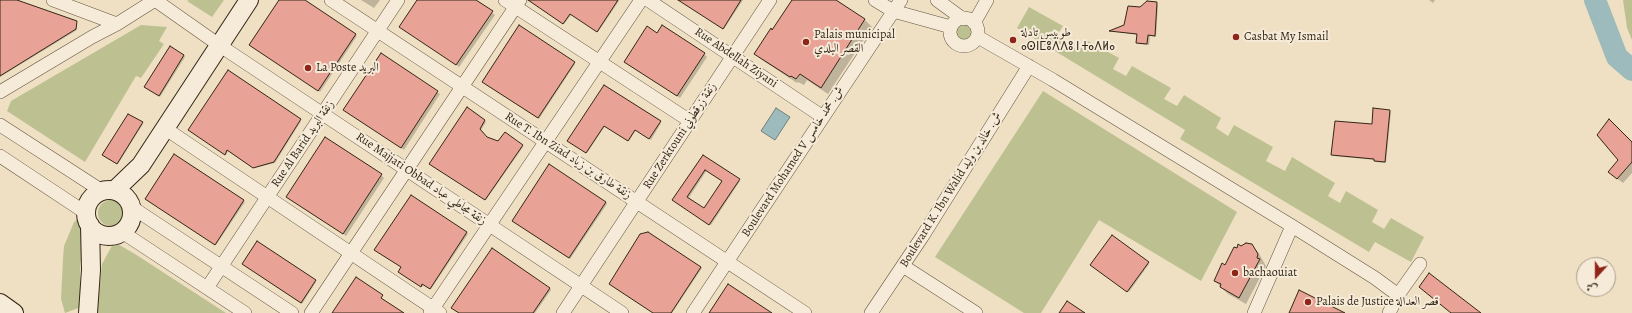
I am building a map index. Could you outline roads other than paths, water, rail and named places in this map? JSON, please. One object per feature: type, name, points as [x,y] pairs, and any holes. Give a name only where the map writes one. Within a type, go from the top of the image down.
[{"type":"main road","points":[[88,313],[91,270],[87,207],[92,197],[108,190],[141,165],[166,129],[249,0]]},
{"type":"main road","points":[[88,219],[100,234],[114,234],[128,228],[131,222],[131,205],[141,165]]},
{"type":"main road","points":[[108,190],[126,196],[131,205]]},
{"type":"main road","points":[[91,270],[114,234]]},
{"type":"main road","points":[[0,303],[14,313]]},
{"type":"street","points":[[53,0],[117,24]]},
{"type":"street","points":[[0,92],[92,37],[117,24],[155,0]]},
{"type":"street","name":"Rue Majjati Obbad زنقة مجاطي عباد","points":[[155,0],[219,45],[622,313]]},
{"type":"street","name":"Rue T. Ibn Ziad زنقة طارق بن زياد","points":[[331,0],[727,262],[788,308],[805,313]]},
{"type":"street","name":"Rue Al Barid زنقة البريد","points":[[207,288],[398,0]]},
{"type":"street","points":[[166,129],[351,253],[434,312],[489,225],[641,0]]},
{"type":"street","name":"Rue Abdellah Ziyani","points":[[648,0],[823,117]]},
{"type":"street","name":"Rue Zerktouni زنقة زرقطوني","points":[[563,313],[770,0]]},
{"type":"street","points":[[875,0],[893,11],[951,28]]},
{"type":"street","name":"Boulevard Mohamed V ش. محمد خامس","points":[[693,313],[901,0]]},
{"type":"street","points":[[937,0],[968,21],[978,29],[978,37],[972,44],[963,46],[956,43],[951,36],[951,28],[954,23],[968,21],[987,0]]},
{"type":"street","points":[[311,313],[462,87],[514,2],[599,62],[690,121]]},
{"type":"street","points":[[978,37],[1029,66],[1292,226],[1375,278],[1398,295]]},
{"type":"street","name":"Boulevard K. Ibn Walid ش. خالد بن وليد","points":[[871,313],[903,266],[1029,66]]},
{"type":"street","points":[[0,125],[108,190]]},
{"type":"street","points":[[0,156],[88,219]]},
{"type":"street","points":[[131,205],[292,313]]},
{"type":"street","points":[[1254,313],[1292,226]]},
{"type":"street","points":[[114,234],[207,288],[245,313]]},
{"type":"street","points":[[1389,313],[1398,295],[1420,264]]},
{"type":"street","points":[[903,266],[976,313]]},
{"type":"water","points":[[776,108],[790,117],[775,140],[761,131]]},
{"type":"waterway","points":[[1595,0],[1617,57],[1632,70]]},
{"type":"place","name":"Casbat My Ismail","points":[[1236,37]]},
{"type":"place","name":"طوبيس تادلة ⴰⵙⵏⵎⵓⴷⴷⵓ ⵏ ⵜⴰⴷⵍⴰ","points":[[1013,40]]},
{"type":"place","name":"Palais municipal القصر البلدي","points":[[806,42]]},
{"type":"place","name":"La Poste البريد","points":[[308,68]]},
{"type":"place","name":"bachaouiat","points":[[1235,273]]},
{"type":"place","name":"Palais de Justice قصر العدالة","points":[[1308,302]]}]
